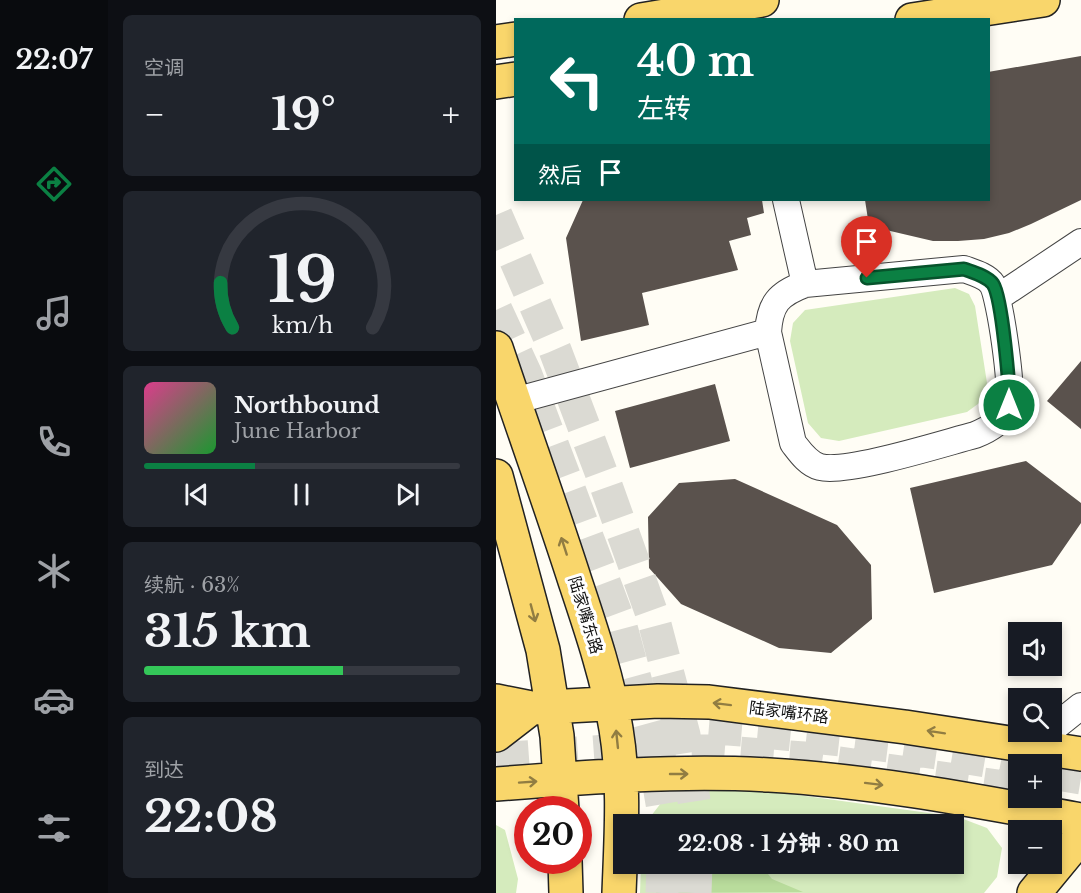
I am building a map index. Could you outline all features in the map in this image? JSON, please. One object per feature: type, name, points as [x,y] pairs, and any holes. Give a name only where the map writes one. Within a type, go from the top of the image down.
[{"type":"main road","points":[[653,18],[762,0]]},
{"type":"main road","points":[[925,18],[1043,0]]},
{"type":"main road","points":[[496,42],[514,39]]},
{"type":"main road","points":[[496,82],[514,79]]},
{"type":"main road","name":"陆家嘴东路","points":[[496,348],[541,476],[612,703],[620,775],[619,893]]},
{"type":"main road","points":[[496,476],[544,650],[542,708],[561,795]]},
{"type":"main road","name":"陆家嘴环路","points":[[496,701],[542,708],[658,701],[709,702],[905,727],[1081,754]]},
{"type":"main road","points":[[496,735],[542,708]]},
{"type":"main road","points":[[496,784],[561,795],[620,775],[769,775],[867,783],[1081,820]]},
{"type":"main road","points":[[1034,893],[1081,836]]},
{"type":"main road","points":[[565,874],[566,893]]},
{"type":"street","points":[[786,201],[805,284]]},
{"type":"street","points":[[997,298],[1081,242]]},
{"type":"street","points":[[964,269],[992,283],[997,298],[1010,389],[1009,405],[1001,419],[990,429],[975,435],[859,465],[839,468],[820,467],[804,457],[793,443],[768,332],[769,317],[775,302],[789,290],[805,284],[964,269]]},
{"type":"street","points":[[514,401],[768,332]]},
{"type":"street","points":[[1062,721],[1081,706]]},
{"type":"street","points":[[994,741],[1008,741]]},
{"type":"green space","points":[[955,288],[969,294],[975,306],[987,383],[982,401],[967,412],[839,441],[821,438],[808,423],[790,341],[793,323],[805,310]]},
{"type":"green space","points":[[693,787],[740,787],[936,814],[653,814],[668,794]]},
{"type":"green space","points":[[964,819],[987,828],[1002,848],[997,877],[984,893],[640,893],[641,874],[964,874]]},
{"type":"green space","points":[[496,825],[505,830],[514,864],[514,874],[517,874],[518,879],[516,893],[496,893]]},
{"type":"green space","points":[[657,874],[768,874],[772,879],[803,892],[656,893]]},
{"type":"building","points":[[1081,56],[1081,200],[1009,233],[984,239],[933,241],[869,226],[865,201],[990,201],[990,72]]},
{"type":"building","points":[[583,201],[762,201],[764,213],[747,218],[751,235],[729,241],[738,270],[642,293],[649,325],[581,341],[566,238]]},
{"type":"building","points":[[1081,361],[1081,429],[1047,401]]},
{"type":"building","points":[[715,384],[730,441],[630,468],[615,411]]},
{"type":"building","points":[[1026,461],[1081,503],[1081,523],[1052,565],[934,593],[910,488]]},
{"type":"building","points":[[735,479],[837,525],[871,565],[872,619],[831,653],[779,648],[681,604],[649,568],[648,517],[679,483]]},
{"type":"tunnel","points":[[496,215],[555,350],[653,617],[684,735],[695,814]]},
{"type":"tunnel","points":[[496,310],[526,375],[621,627],[651,738],[663,814]]},
{"type":"tunnel","points":[[660,724],[839,740],[1008,765]]},
{"type":"tunnel","points":[[496,759],[606,751],[712,751],[804,758],[1008,788]]},
{"type":"tunnel","points":[[1062,775],[1081,778]]},
{"type":"tunnel","points":[[662,893],[663,874]]},
{"type":"tunnel","points":[[695,893],[696,874]]},
{"type":"route","points":[[867,278],[964,269],[992,283],[997,298],[1010,389],[1009,405]]}]
